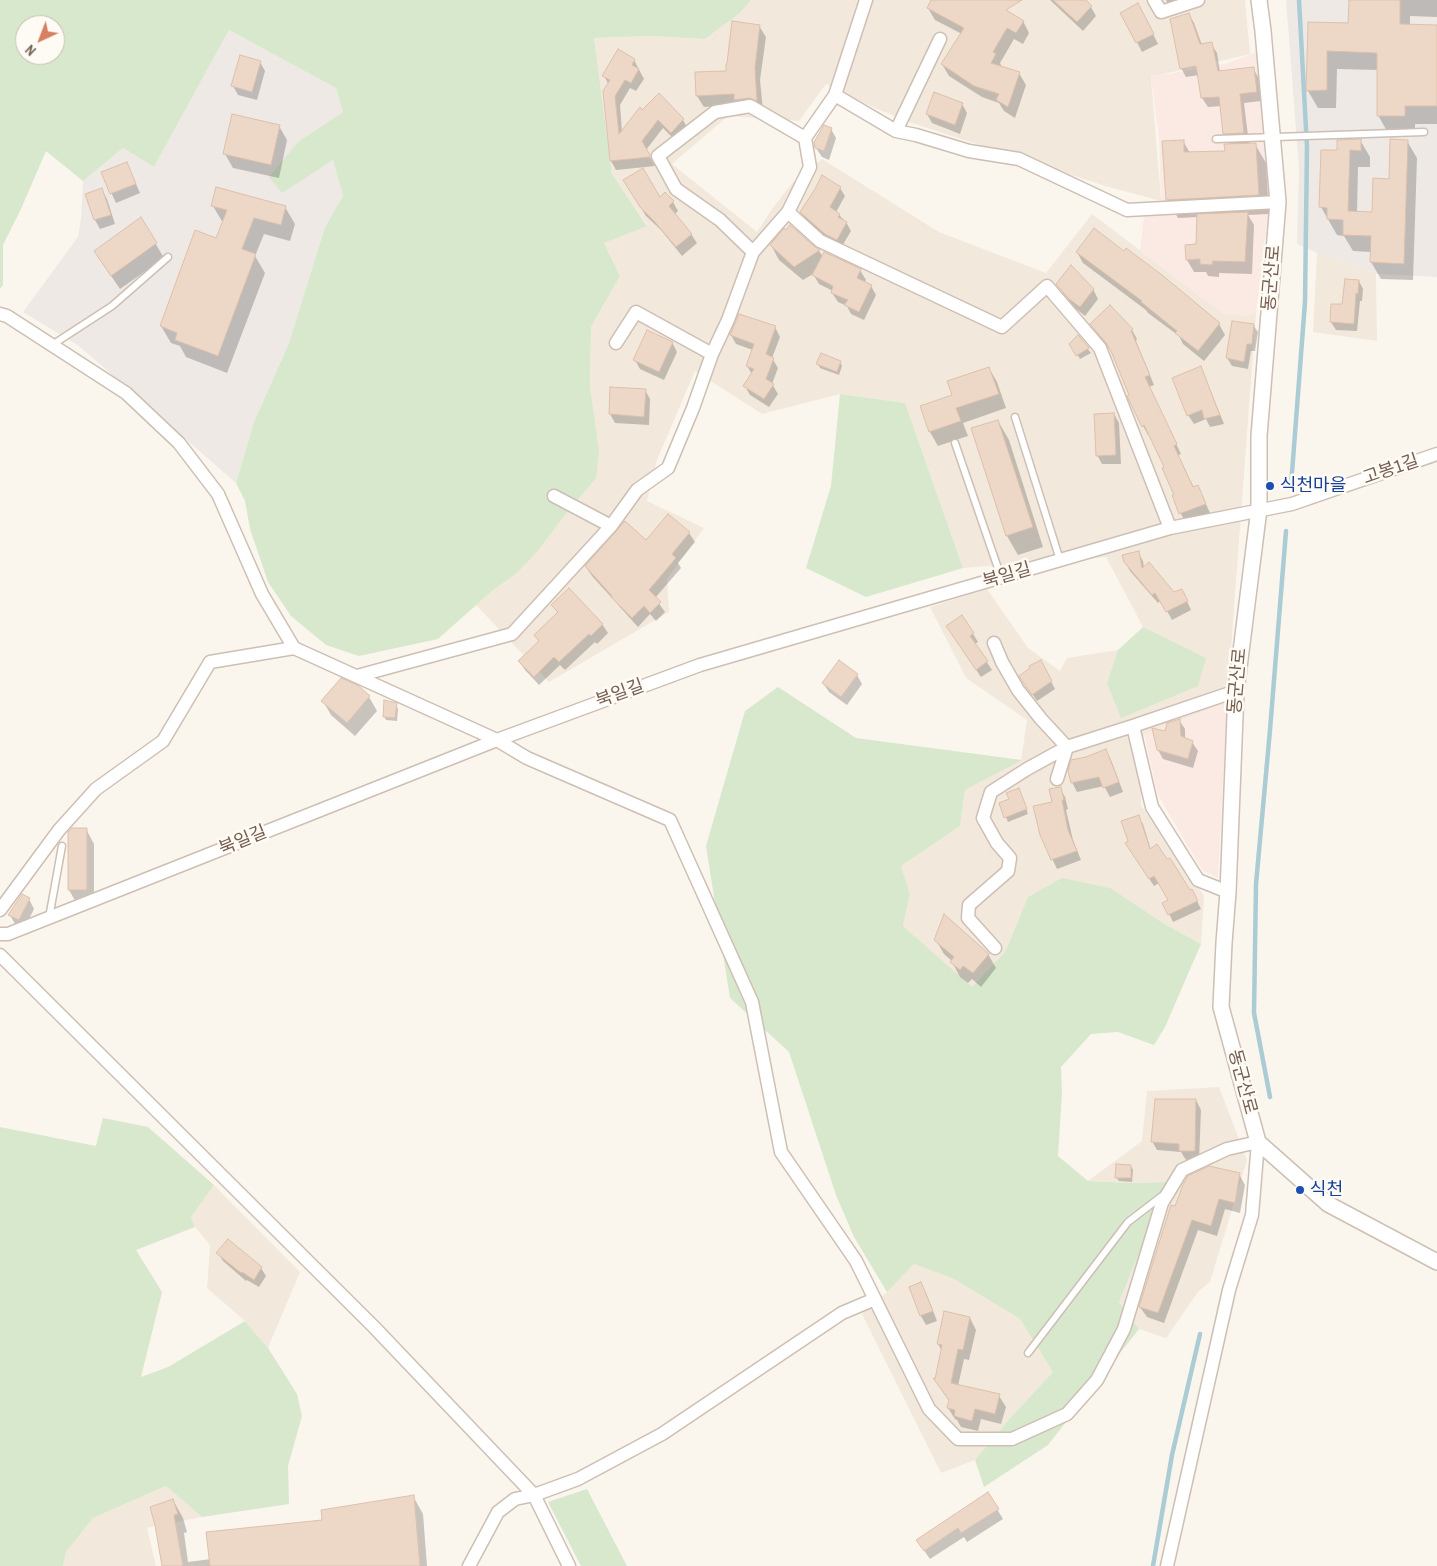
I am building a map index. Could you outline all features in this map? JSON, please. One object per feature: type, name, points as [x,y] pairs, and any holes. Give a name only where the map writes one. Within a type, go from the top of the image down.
[{"type":"street","points":[[357,676],[512,634],[611,526],[637,490],[668,468],[693,408],[712,354],[728,320],[753,252],[788,212],[810,167],[805,138],[835,95],[866,0]]},
{"type":"street","points":[[1154,0],[1160,12],[1198,0]]},
{"type":"street","name":"동군산로","points":[[1258,1142],[1221,1007],[1228,892],[1236,691],[1259,510],[1259,436],[1278,202],[1259,0]]},
{"type":"street","points":[[896,131],[940,39]]},
{"type":"street","points":[[835,95],[896,131],[969,151],[1019,159],[1127,210],[1278,202]]},
{"type":"street","points":[[753,252],[720,220],[676,190],[658,156],[715,112],[750,106],[805,138]]},
{"type":"street","points":[[788,212],[820,241],[1002,327],[1047,286],[1100,348],[1170,528]]},
{"type":"street","points":[[616,343],[636,312],[712,354]]},
{"type":"street","points":[[0,314],[7,316],[126,393],[179,443],[218,494],[262,594],[294,648]]},
{"type":"street","name":"고봉1길","points":[[1259,510],[1292,504],[1437,454]]},
{"type":"street","points":[[554,496],[611,526]]},
{"type":"street","name":"북일길","points":[[0,934],[8,934],[497,740],[700,664],[1170,528],[1259,510]]},
{"type":"street","points":[[994,643],[1002,662],[1018,690],[1067,747]]},
{"type":"street","points":[[0,910],[59,830],[96,789],[163,741],[210,662],[294,648],[497,740],[527,758],[670,820],[752,1002],[781,1152],[856,1261],[929,1409],[958,1439],[1012,1439],[1066,1414],[1097,1380],[1124,1329],[1162,1203],[1182,1170],[1227,1149],[1258,1142]]},
{"type":"street","points":[[995,948],[968,918],[969,905],[1008,871],[1010,858],[997,843],[983,818],[991,792],[1067,747],[1236,691]]},
{"type":"street","points":[[1133,726],[1152,806],[1198,880],[1228,892]]},
{"type":"street","points":[[1057,779],[1067,747]]},
{"type":"street","points":[[0,955],[374,1327],[534,1495],[569,1566]]},
{"type":"street","points":[[1258,1142],[1328,1204],[1437,1262]]},
{"type":"street","points":[[1168,1566],[1229,1290],[1252,1215],[1258,1142]]},
{"type":"street","points":[[470,1566],[498,1512],[515,1499],[534,1495],[578,1479],[662,1434],[842,1313],[874,1299]]},
{"type":"lane","points":[[1216,139],[1424,132]]},
{"type":"lane","points":[[52,345],[112,306],[168,257]]},
{"type":"lane","points":[[1015,417],[1060,560]]},
{"type":"lane","points":[[956,443],[1001,577]]},
{"type":"lane","points":[[49,918],[62,846]]},
{"type":"lane","points":[[1028,1353],[1128,1222],[1169,1191]]},
{"type":"shaded area","points":[[751,0],[1245,0],[1250,54],[1151,77],[1161,201],[1105,186],[909,122],[826,84],[799,121],[728,116],[672,164],[757,232],[793,182],[822,159],[939,232],[1046,273],[1092,214],[1223,313],[1256,313],[1227,703],[1144,734],[1141,805],[1204,896],[1201,944],[1161,922],[1028,897],[1005,952],[972,988],[903,926],[910,894],[901,866],[960,826],[965,790],[1021,760],[1027,720],[966,678],[930,607],[987,589],[1028,648],[1060,671],[1067,658],[1118,650],[1107,683],[1206,659],[1143,627],[1106,557],[963,568],[905,403],[840,394],[762,414],[695,371],[657,460],[647,501],[704,528],[667,579],[669,612],[549,682],[476,605],[517,573],[537,552],[565,515],[599,450],[590,386],[591,327],[620,276],[604,243],[647,225],[612,174],[594,38],[650,36],[705,39],[740,13]]},
{"type":"shaded area","points":[[1286,0],[1437,0],[1437,277],[1376,274],[1297,244],[1299,169]]},
{"type":"shaded area","points":[[229,30],[336,88],[343,112],[299,141],[282,192],[333,160],[343,196],[325,227],[289,343],[254,422],[236,483],[79,346],[23,312],[78,237],[83,181],[123,148],[154,167]]},
{"type":"shaded area","points":[[1258,51],[1270,197],[1256,313],[1244,316],[1223,314],[1140,251],[1144,216],[1161,201],[1159,137],[1151,77],[1229,63]]},
{"type":"shaded area","points":[[1317,253],[1376,274],[1377,341],[1313,332]]},
{"type":"shaded area","points":[[1227,703],[1218,878],[1202,870],[1158,795],[1144,734]]},
{"type":"shaded area","points":[[1219,1087],[1247,1160],[1210,1282],[1198,1292],[1166,1338],[1139,1329],[1119,1302],[1153,1220],[1166,1182],[1088,1181],[1142,1141],[1147,1091]]},
{"type":"shaded area","points":[[214,1185],[300,1272],[268,1348],[245,1321],[207,1288],[210,1245],[195,1227],[191,1217]]},
{"type":"shaded area","points":[[914,1264],[954,1279],[1020,1319],[1053,1372],[1011,1417],[975,1460],[941,1473],[862,1314]]},
{"type":"shaded area","points":[[166,1486],[202,1517],[147,1528],[156,1566],[63,1566],[66,1552],[93,1518]]},
{"type":"green space","points":[[0,0],[751,0],[740,13],[705,39],[650,36],[594,38],[612,174],[647,226],[604,243],[620,276],[591,327],[590,386],[599,450],[596,478],[537,552],[517,573],[492,591],[438,639],[359,656],[326,645],[291,616],[268,582],[250,529],[245,501],[236,483],[254,422],[289,343],[325,227],[343,196],[333,160],[282,193],[269,177],[299,141],[343,112],[336,88],[229,30],[154,167],[123,148],[83,181],[46,151],[3,245],[3,285],[0,289]]},
{"type":"green space","points":[[840,394],[905,403],[963,568],[866,597],[806,568],[831,486]]},
{"type":"green space","points":[[1143,627],[1206,658],[1198,686],[1121,718],[1107,683],[1118,650]]},
{"type":"green space","points":[[778,687],[856,738],[1022,760],[965,790],[960,826],[901,866],[910,894],[903,926],[972,987],[1005,952],[1028,897],[1062,878],[1110,888],[1161,922],[1201,944],[1165,1027],[1154,1045],[1118,1032],[1091,1034],[1061,1067],[1062,1093],[1058,1156],[1088,1181],[1166,1182],[1153,1220],[1119,1302],[1139,1329],[1048,1445],[984,1487],[975,1460],[1011,1417],[1053,1372],[1020,1319],[954,1279],[914,1264],[887,1292],[854,1237],[836,1195],[789,1052],[730,998],[706,846],[745,711]]},
{"type":"green space","points":[[103,1118],[148,1127],[214,1185],[191,1217],[195,1227],[136,1250],[162,1292],[141,1377],[168,1367],[245,1321],[268,1348],[297,1394],[302,1416],[288,1466],[289,1504],[202,1517],[166,1486],[93,1518],[66,1552],[63,1566],[0,1566],[0,1127],[96,1146]]},
{"type":"green space","points":[[587,1489],[627,1566],[581,1566],[548,1502]]},
{"type":"building","points":[[931,0],[1022,0],[1006,10],[1024,21],[1016,33],[1007,28],[993,52],[996,54],[991,63],[1020,72],[1008,107],[996,100],[999,94],[974,86],[941,64],[964,28],[927,8]]},
{"type":"building","points":[[1053,0],[1086,0],[1092,6],[1077,22]]},
{"type":"building","points":[[1349,0],[1400,0],[1400,24],[1437,25],[1437,106],[1405,106],[1405,116],[1377,116],[1377,53],[1327,51],[1327,90],[1306,91],[1308,22],[1348,23]]},
{"type":"building","points":[[1138,3],[1154,34],[1136,43],[1120,13]]},
{"type":"building","points":[[1189,13],[1200,44],[1212,42],[1218,71],[1254,67],[1257,92],[1240,94],[1244,133],[1223,134],[1219,97],[1201,98],[1196,66],[1180,69],[1170,19]]},
{"type":"building","points":[[732,21],[760,25],[755,68],[757,101],[749,98],[734,100],[734,94],[696,96],[695,72],[726,71]]},
{"type":"building","points":[[618,49],[635,59],[632,65],[639,69],[631,83],[625,80],[615,96],[619,134],[640,107],[642,110],[659,93],[684,119],[671,133],[658,120],[642,141],[650,157],[610,161],[603,91],[610,80],[602,76]]},
{"type":"building","points":[[240,55],[261,61],[252,92],[231,86]]},
{"type":"building","points":[[934,92],[963,103],[955,125],[926,114]]},
{"type":"building","points":[[232,114],[280,125],[271,165],[223,154]]},
{"type":"building","points":[[824,125],[832,128],[824,151],[815,148],[814,142]]},
{"type":"building","points":[[1361,139],[1361,151],[1350,150],[1348,211],[1372,212],[1373,178],[1389,179],[1390,139],[1408,140],[1404,264],[1370,262],[1371,236],[1343,235],[1343,220],[1327,219],[1327,208],[1319,207],[1321,150],[1337,150],[1337,140]]},
{"type":"building","points":[[1184,140],[1184,152],[1225,151],[1224,144],[1256,143],[1259,195],[1166,200],[1162,141]]},
{"type":"building","points":[[127,162],[136,184],[110,194],[101,172]]},
{"type":"building","points":[[643,168],[660,197],[665,192],[674,201],[669,206],[692,234],[676,247],[640,207],[623,180]]},
{"type":"building","points":[[822,175],[841,187],[830,207],[840,214],[838,217],[847,222],[837,240],[825,234],[800,212]]},
{"type":"building","points":[[216,187],[286,206],[281,225],[254,218],[242,249],[256,254],[218,356],[175,340],[177,333],[160,326],[195,230],[216,238],[227,210],[211,206]]},
{"type":"building","points":[[102,188],[111,215],[94,220],[85,194]]},
{"type":"building","points":[[1248,212],[1245,262],[1213,261],[1212,265],[1200,264],[1200,259],[1186,260],[1185,245],[1196,244],[1197,214]]},
{"type":"building","points":[[141,217],[157,243],[111,276],[94,251]]},
{"type":"building","points":[[790,225],[820,250],[794,267],[770,245],[784,228],[786,230]]},
{"type":"building","points":[[1094,228],[1124,251],[1126,248],[1162,275],[1220,323],[1198,351],[1175,333],[1177,331],[1142,301],[1076,252]]},
{"type":"building","points":[[824,252],[861,269],[857,278],[872,285],[859,312],[844,305],[848,300],[831,293],[833,286],[812,275]]},
{"type":"building","points":[[1071,265],[1094,289],[1080,307],[1069,299],[1056,284]]},
{"type":"building","points":[[1345,279],[1359,280],[1358,294],[1356,293],[1354,324],[1330,322],[1331,304],[1342,304]]},
{"type":"building","points":[[1110,305],[1133,329],[1131,331],[1150,375],[1145,377],[1177,444],[1174,446],[1193,487],[1198,485],[1206,504],[1179,514],[1172,495],[1174,495],[1162,468],[1164,467],[1144,425],[1142,427],[1127,396],[1129,395],[1111,351],[1090,324]]},
{"type":"building","points":[[739,314],[776,326],[766,354],[774,358],[766,379],[774,384],[764,399],[743,386],[754,369],[746,366],[754,344],[730,335]]},
{"type":"building","points":[[1232,321],[1254,324],[1252,344],[1247,344],[1244,362],[1226,358]]},
{"type":"building","points":[[647,330],[673,342],[659,372],[633,360]]},
{"type":"building","points":[[1078,335],[1089,348],[1076,356],[1069,344]]},
{"type":"building","points":[[821,353],[841,361],[837,372],[816,364]]},
{"type":"building","points":[[1201,366],[1220,415],[1204,419],[1202,410],[1187,416],[1172,378]]},
{"type":"building","points":[[989,367],[999,394],[956,408],[961,421],[929,432],[920,406],[952,395],[947,381]]},
{"type":"building","points":[[610,387],[646,389],[644,417],[609,414]]},
{"type":"building","points":[[1114,413],[1116,455],[1096,456],[1094,414]]},
{"type":"building","points":[[998,420],[1033,527],[1006,536],[971,428]]},
{"type":"building","points":[[668,514],[690,532],[672,554],[676,558],[649,590],[661,602],[650,613],[644,606],[632,618],[585,566],[625,521],[646,540]]},
{"type":"building","points":[[1139,551],[1142,568],[1149,562],[1174,592],[1182,589],[1188,601],[1166,612],[1155,593],[1152,595],[1124,562],[1122,555]]},
{"type":"building","points":[[569,588],[603,624],[591,636],[589,634],[559,662],[554,657],[534,677],[518,661],[539,641],[534,635],[558,612],[551,605]]},
{"type":"building","points":[[962,615],[974,633],[970,636],[988,661],[976,670],[946,626]]},
{"type":"building","points":[[839,660],[858,674],[841,697],[822,683]]},
{"type":"building","points":[[1041,660],[1052,681],[1032,695],[1019,676],[1030,668],[1029,666]]},
{"type":"building","points":[[341,678],[359,686],[370,696],[347,723],[321,701]]},
{"type":"building","points":[[384,700],[397,703],[395,718],[383,717]]},
{"type":"building","points":[[1180,719],[1181,736],[1193,741],[1188,759],[1157,750],[1152,728],[1165,731],[1167,723]]},
{"type":"building","points":[[1106,749],[1119,782],[1103,788],[1099,777],[1071,783],[1068,771],[1071,760],[1086,757]]},
{"type":"building","points":[[1061,787],[1068,830],[1077,851],[1051,860],[1040,835],[1033,806],[1052,802],[1049,789]]},
{"type":"building","points":[[1019,788],[1027,809],[1004,818],[999,803],[1009,799],[1006,793]]},
{"type":"building","points":[[1139,815],[1150,849],[1157,844],[1167,859],[1170,858],[1190,890],[1192,889],[1198,901],[1168,915],[1162,903],[1168,900],[1154,876],[1149,879],[1125,843],[1128,841],[1121,821]]},
{"type":"building","points":[[72,828],[87,828],[87,890],[68,890],[68,832]]},
{"type":"building","points":[[22,894],[30,898],[19,920],[8,915]]},
{"type":"building","points":[[944,914],[989,954],[973,973],[963,966],[960,970],[950,962],[954,957],[934,940]]},
{"type":"building","points":[[1155,1099],[1196,1099],[1195,1151],[1179,1151],[1179,1144],[1151,1142]]},
{"type":"building","points":[[1116,1164],[1131,1165],[1131,1178],[1115,1178]]},
{"type":"building","points":[[1209,1166],[1240,1173],[1235,1203],[1219,1199],[1211,1226],[1192,1220],[1158,1313],[1139,1307],[1171,1205],[1175,1206],[1188,1176]]},
{"type":"building","points":[[228,1239],[262,1267],[254,1280],[241,1273],[216,1253]]},
{"type":"building","points":[[921,1282],[933,1311],[920,1316],[909,1287]]},
{"type":"building","points":[[944,1311],[970,1317],[963,1350],[958,1349],[951,1383],[1000,1394],[995,1414],[975,1409],[972,1421],[954,1416],[955,1410],[947,1408],[949,1400],[933,1378],[935,1379],[942,1345],[937,1344]]},
{"type":"building","points":[[988,1492],[999,1509],[961,1533],[958,1528],[924,1551],[916,1540]]},
{"type":"building","points":[[414,1495],[420,1566],[210,1566],[206,1532],[322,1520],[321,1510]]},
{"type":"building","points":[[173,1499],[178,1514],[174,1515],[183,1566],[162,1566],[150,1507]]},
{"type":"waterway","points":[[1291,486],[1305,302],[1307,147],[1299,0]]},
{"type":"waterway","points":[[1270,1097],[1254,1013],[1256,884],[1286,531]]},
{"type":"waterway","points":[[1153,1566],[1172,1455],[1200,1334]]},
{"type":"place","name":"식천마을","points":[[1270,486]]},
{"type":"place","name":"식천","points":[[1300,1190]]}]
